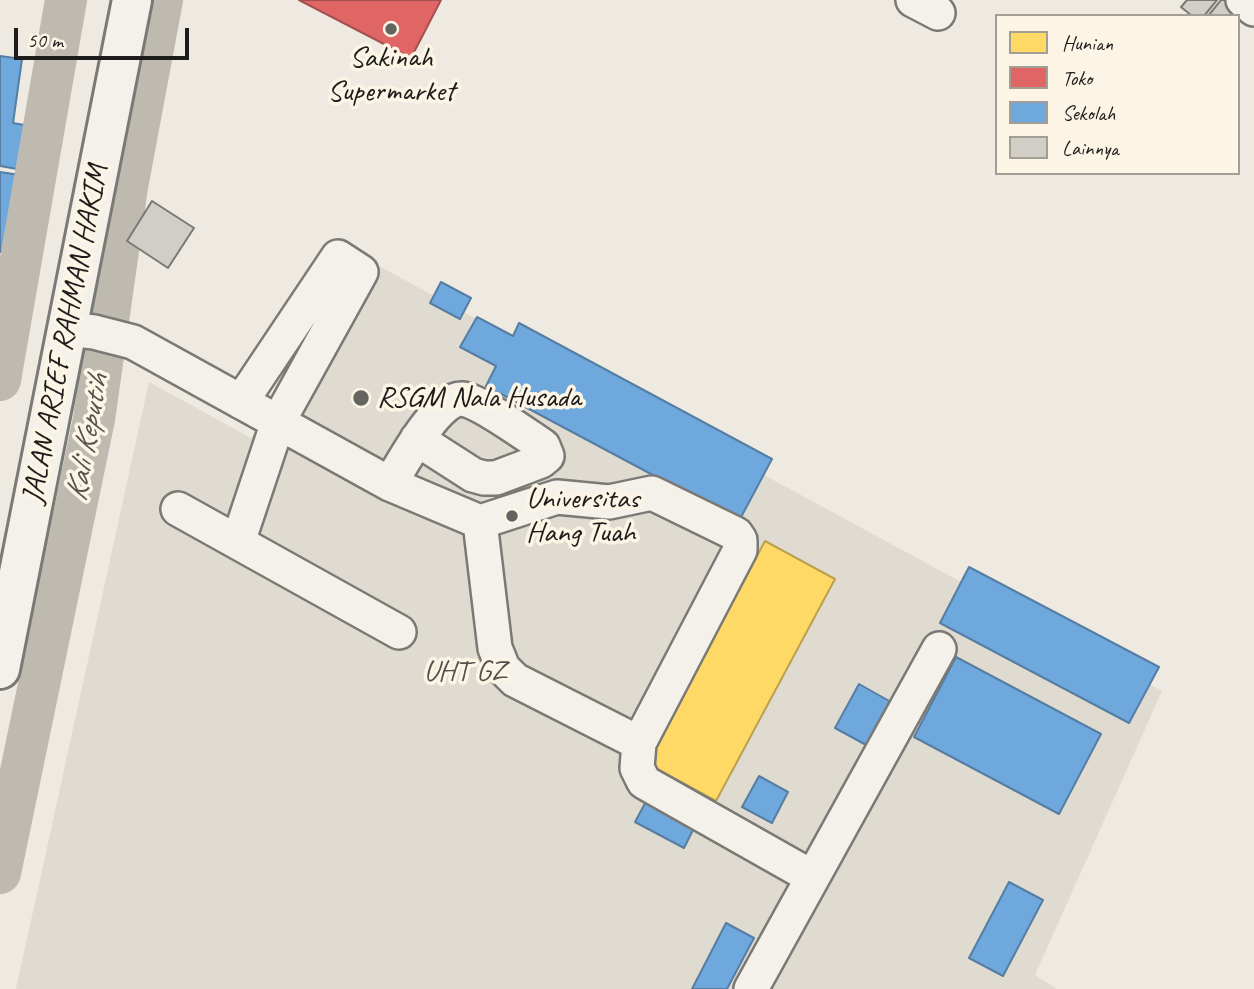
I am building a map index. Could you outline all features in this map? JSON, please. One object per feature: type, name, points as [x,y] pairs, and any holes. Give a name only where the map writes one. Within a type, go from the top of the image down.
[{"type":"main road","name":"JALAN ARIEF RAHMAN HAKIM","points":[[0,669],[95,333],[132,0]]},
{"type":"street","points":[[1243,0],[1254,9]]},
{"type":"street","points":[[238,542],[278,422],[361,272],[338,257],[241,402]]},
{"type":"street","points":[[95,333],[178,365],[390,484],[480,522],[557,497],[609,502],[652,493],[736,534],[739,537],[740,550],[639,743],[637,768],[644,782],[812,877]]},
{"type":"street","points":[[390,484],[417,439]]},
{"type":"street","points":[[178,509],[399,632]]},
{"type":"street","points":[[480,522],[495,648],[503,668],[515,680],[639,743]]},
{"type":"street","points":[[751,989],[939,649]]},
{"type":"green space","name":"UHT GZ","points":[[366,259],[1162,691],[1035,975],[1057,989],[16,989],[149,382],[251,438]]},
{"type":"building: Hunian","points":[[765,541],[835,579],[716,801],[646,763]]},
{"type":"building: Toko","name":"Sakinah Supermarket","points":[[299,0],[441,0],[411,58]]},
{"type":"building: Sekolah","points":[[0,56],[22,59],[13,123],[30,126],[23,170],[0,166]]},
{"type":"building: Sekolah","points":[[0,172],[20,175],[8,253],[0,252]]},
{"type":"building: Sekolah","points":[[441,282],[471,298],[460,319],[430,303]]},
{"type":"building: Sekolah","points":[[477,317],[513,336],[519,323],[772,459],[739,521],[486,386],[496,366],[460,347]]},
{"type":"building: Sekolah","points":[[969,567],[1159,667],[1129,723],[940,623]]},
{"type":"building: Sekolah","points":[[956,657],[1101,734],[1059,814],[914,737]]},
{"type":"building: Sekolah","points":[[859,684],[891,702],[868,746],[835,728]]},
{"type":"building: Sekolah","points":[[759,776],[788,792],[772,823],[742,807]]},
{"type":"building: Sekolah","points":[[650,794],[698,820],[684,848],[635,822]]},
{"type":"building: Sekolah","points":[[1009,882],[1043,900],[1003,976],[969,958]]},
{"type":"building: Sekolah","points":[[726,923],[754,938],[727,989],[692,989]]},
{"type":"building: Lainnya","points":[[1187,0],[1217,0],[1206,14],[1190,14],[1181,7]]},
{"type":"building: Lainnya","points":[[1221,0],[1233,0],[1241,7],[1236,14],[1210,14]]},
{"type":"building: Lainnya","points":[[152,201],[194,228],[168,268],[127,241]]},
{"type":"waterway","name":"Kali Keputih","points":[[0,380],[66,0]]},
{"type":"waterway","name":"Kali Keputih","points":[[0,873],[94,419],[127,187],[162,0]]},
{"type":"place","name":"Sakinah Supermarket","points":[[391,29]]},
{"type":"place","name":"RSGM Nala Husada","points":[[361,398]]},
{"type":"place","name":"Universitas Hang Tuah","points":[[512,516]]}]
